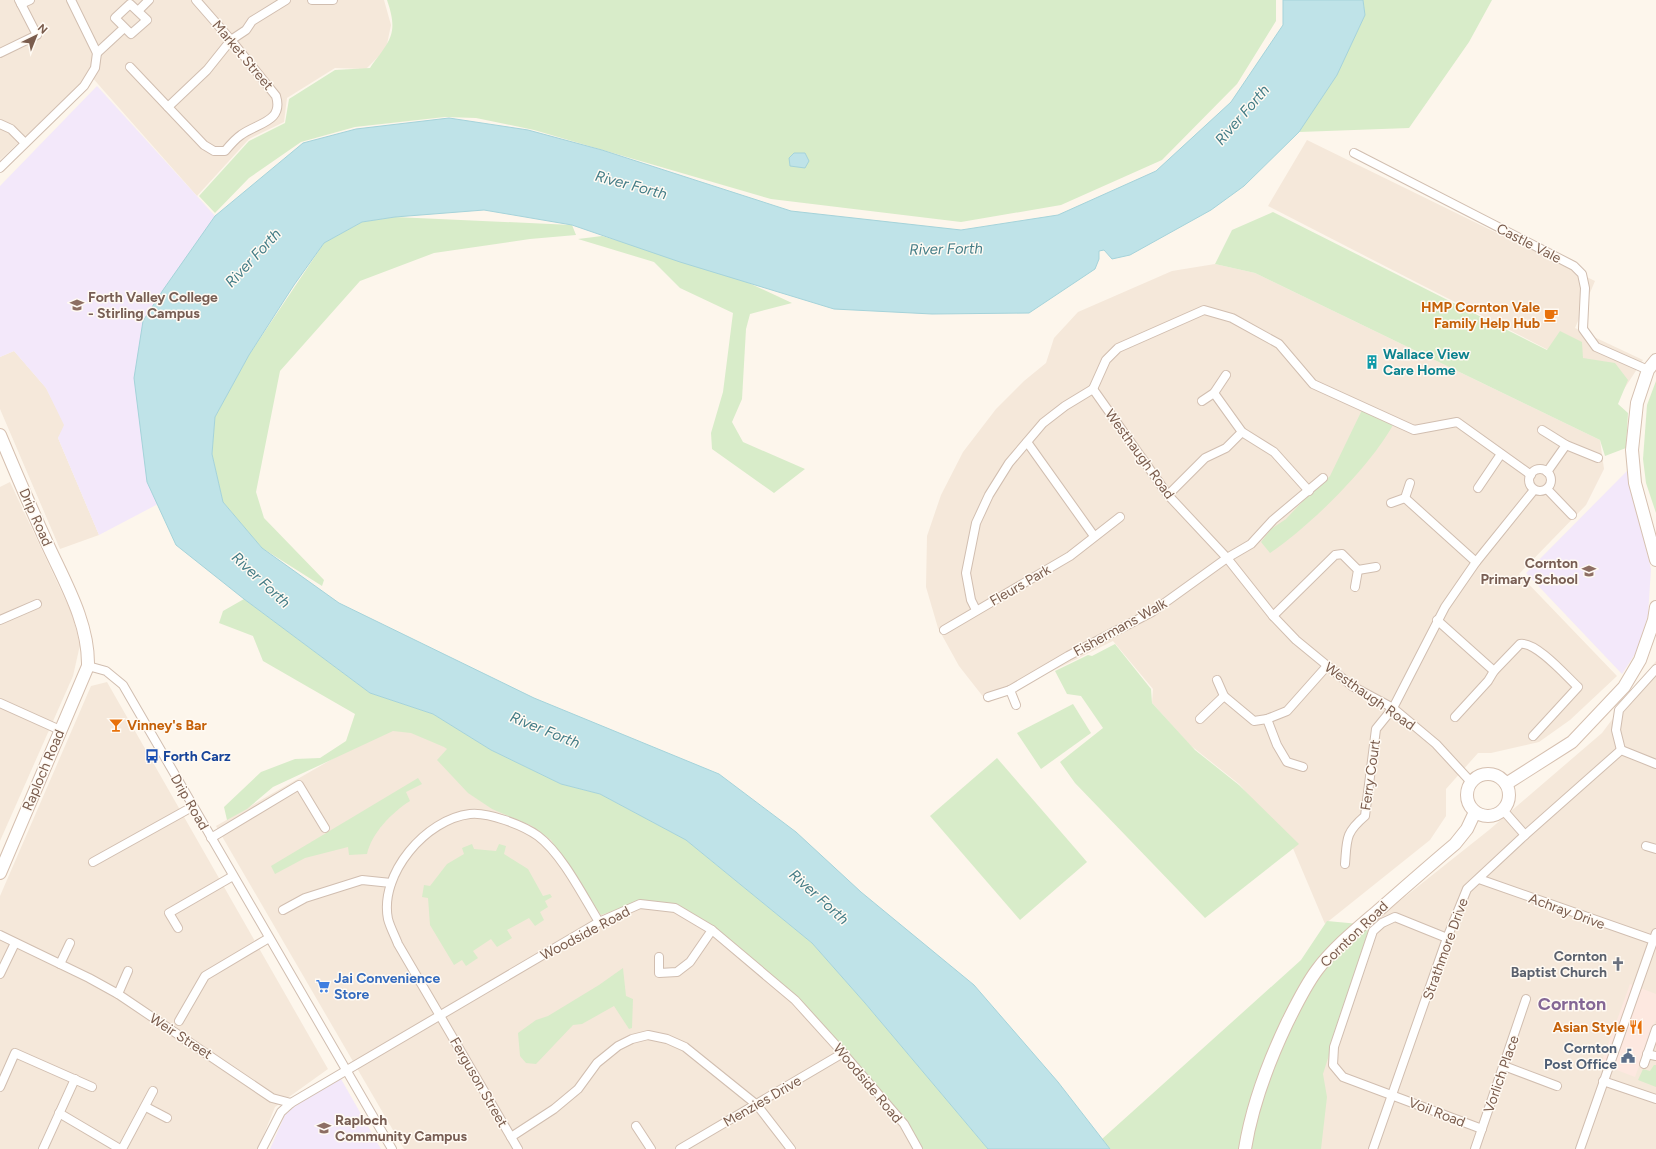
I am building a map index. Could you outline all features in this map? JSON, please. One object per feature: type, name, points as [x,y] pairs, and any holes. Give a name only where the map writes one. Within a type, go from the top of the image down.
[{"type":"main road","points":[[1656,360],[1648,370],[1637,403],[1632,450],[1635,483],[1656,560]]},
{"type":"main road","name":"Drip Road","points":[[0,435],[83,626],[88,648],[88,666]]},
{"type":"main road","points":[[1506,784],[1572,742],[1624,687],[1640,660],[1654,620],[1656,607]]},
{"type":"main road","name":"Raploch Road","points":[[0,873],[88,666]]},
{"type":"main road","points":[[1490,774],[1499,777],[1506,784],[1509,793],[1508,800],[1503,810],[1495,815],[1486,816],[1475,812],[1470,807],[1467,798],[1467,789],[1471,782],[1478,776],[1490,774]]},
{"type":"main road","name":"Cornton Road","points":[[1245,1149],[1249,1123],[1279,1040],[1296,1005],[1317,970],[1359,927],[1455,844],[1467,829],[1475,812]]},
{"type":"street","points":[[0,53],[37,35],[20,2],[30,0]]},
{"type":"street","points":[[0,168],[84,86],[95,68],[97,52],[71,0]]},
{"type":"street","points":[[138,11],[149,0]]},
{"type":"street","name":"Market Street","points":[[130,67],[204,145],[214,151],[225,150],[241,134],[275,116],[279,105],[276,96],[231,40],[196,0]]},
{"type":"street","points":[[168,107],[207,70],[231,40],[246,30],[252,20],[286,0]]},
{"type":"street","points":[[312,0],[333,0]]},
{"type":"street","points":[[130,4],[138,11],[146,20],[131,34],[115,18],[130,4]]},
{"type":"street","points":[[97,52],[124,28]]},
{"type":"street","points":[[0,124],[11,129],[25,143]]},
{"type":"street","name":"Castle Vale","points":[[1354,153],[1574,266],[1582,274],[1585,288],[1583,329],[1596,347],[1648,370]]},
{"type":"street","points":[[976,610],[971,600],[966,573],[976,523],[998,481],[1027,442],[1043,423],[1065,406],[1093,389],[1106,360],[1118,348],[1204,310],[1232,318],[1279,344],[1313,384],[1414,430],[1457,422],[1530,475]]},
{"type":"street","points":[[1202,401],[1214,393],[1226,375]]},
{"type":"street","name":"Westhaugh Road","points":[[1093,389],[1168,495],[1227,558],[1273,616],[1296,640],[1352,686],[1393,708],[1436,744],[1471,782]]},
{"type":"street","points":[[1214,393],[1242,432],[1274,452],[1309,491]]},
{"type":"street","points":[[1542,430],[1566,445],[1598,458]]},
{"type":"street","points":[[1168,495],[1205,458],[1226,448],[1242,432]]},
{"type":"street","points":[[1027,442],[1094,536]]},
{"type":"street","points":[[1547,472],[1566,445]]},
{"type":"street","points":[[1478,488],[1501,454]]},
{"type":"street","points":[[1538,469],[1547,472],[1551,482],[1547,489],[1541,491],[1534,490],[1529,481],[1530,475],[1538,469]]},
{"type":"street","name":"Fishermans Walk","points":[[988,697],[1010,690],[1068,656],[1152,612],[1227,558],[1256,540],[1273,520],[1323,478]]},
{"type":"street","points":[[1405,498],[1410,483]]},
{"type":"street","points":[[1547,489],[1572,515]]},
{"type":"street","name":"Ferry Court","points":[[1345,864],[1347,835],[1354,825],[1365,816],[1376,729],[1393,708],[1437,620],[1476,562],[1534,490]]},
{"type":"street","points":[[1391,503],[1405,498]]},
{"type":"street","points":[[1405,498],[1476,562]]},
{"type":"street","name":"Fleurs Park","points":[[944,630],[1070,556],[1120,517]]},
{"type":"street","points":[[1273,616],[1335,555],[1342,554],[1358,570]]},
{"type":"street","points":[[1358,570],[1376,566]]},
{"type":"street","points":[[1355,587],[1358,570]]},
{"type":"street","points":[[0,620],[37,604]]},
{"type":"street","points":[[1437,620],[1494,671]]},
{"type":"street","points":[[1455,717],[1488,681],[1494,671],[1520,644],[1525,643],[1536,648],[1578,687],[1533,736]]},
{"type":"street","name":"Drip Road","points":[[88,666],[106,671],[123,685],[192,807],[392,1149]]},
{"type":"street","points":[[1217,680],[1224,696],[1254,721],[1267,720],[1287,711],[1327,666]]},
{"type":"street","points":[[1656,669],[1619,710],[1616,730],[1621,750],[1656,764]]},
{"type":"street","points":[[1010,690],[1016,705]]},
{"type":"street","points":[[1200,719],[1224,696]]},
{"type":"street","points":[[0,703],[60,730]]},
{"type":"street","points":[[1267,720],[1277,745],[1287,762],[1302,767]]},
{"type":"street","name":"Strathmore Drive","points":[[1373,1149],[1447,938],[1467,889],[1525,835],[1621,750]]},
{"type":"street","points":[[211,838],[299,785],[324,828]]},
{"type":"street","points":[[93,862],[192,807]]},
{"type":"street","points":[[1503,810],[1525,835]]},
{"type":"street","points":[[283,910],[306,898],[362,880],[391,883],[408,852],[438,824],[468,814],[481,813],[519,826],[537,835],[551,848],[599,922]]},
{"type":"street","points":[[1646,846],[1656,849]]},
{"type":"street","points":[[178,928],[169,913],[233,876]]},
{"type":"street","name":"Achray Drive","points":[[1479,879],[1655,938]]},
{"type":"street","name":"Ferguson Street","points":[[391,883],[388,918],[398,944],[518,1149]]},
{"type":"street","name":"Woodside Road","points":[[262,1149],[281,1112],[291,1103],[599,922],[640,904],[675,908],[712,930],[795,1000],[904,1124],[918,1149]]},
{"type":"street","name":"Voil Road","points":[[1447,938],[1395,917],[1382,923],[1373,931],[1334,1047],[1333,1065],[1343,1077],[1482,1129]]},
{"type":"street","points":[[658,957],[659,973],[677,972],[690,962],[712,930]]},
{"type":"street","name":"Weir Street","points":[[0,936],[89,978],[118,994],[272,1098],[291,1103]]},
{"type":"street","points":[[179,1021],[205,976],[269,938]]},
{"type":"street","points":[[1580,1149],[1606,1071],[1655,938]]},
{"type":"street","points":[[0,974],[15,943]]},
{"type":"street","points":[[60,964],[70,943]]},
{"type":"street","points":[[118,994],[128,971]]},
{"type":"street","name":"Vorlich Place","points":[[1475,1149],[1526,999]]},
{"type":"street","points":[[1644,1064],[1656,1029]]},
{"type":"street","points":[[511,1137],[554,1110],[578,1089],[598,1063],[618,1046],[632,1039],[648,1035],[667,1039],[685,1047],[757,1105],[791,1149]]},
{"type":"street","points":[[0,1087],[15,1053],[92,1086]]},
{"type":"street","name":"Menzies Drive","points":[[680,1149],[843,1053]]},
{"type":"street","points":[[1648,1054],[1656,1056]]},
{"type":"street","points":[[1504,1066],[1557,1086]]},
{"type":"street","points":[[43,1149],[75,1079]]},
{"type":"street","points":[[1603,1082],[1656,1099]]},
{"type":"street","points":[[59,1113],[121,1149],[146,1107],[153,1091]]},
{"type":"street","points":[[146,1107],[167,1118]]},
{"type":"street","points":[[636,1126],[651,1149]]},
{"type":"shaded area","points":[[0,0],[384,0],[391,25],[386,49],[366,69],[335,68],[287,98],[284,122],[249,139],[197,196],[90,75],[0,160]]},
{"type":"shaded area","name":"Forth Valley College - Stirling Campus","points":[[97,86],[215,216],[143,321],[147,482],[158,504],[99,535],[58,438],[64,425],[46,388],[14,351],[0,357],[0,186]]},
{"type":"shaded area","points":[[1307,140],[1595,281],[1575,328],[1643,360],[1624,389],[1268,206]]},
{"type":"shaded area","points":[[1215,264],[1255,273],[1600,440],[1604,469],[1586,505],[1519,574],[1617,676],[1570,720],[1539,742],[1491,753],[1478,753],[1446,789],[1446,816],[1430,840],[1325,924],[1292,846],[1239,784],[1190,745],[1152,703],[1153,689],[1113,641],[988,703],[959,666],[938,628],[926,587],[927,536],[941,495],[963,452],[996,409],[1024,381],[1046,363],[1054,338],[1078,312],[1172,271]]},
{"type":"shaded area","points":[[14,351],[46,388],[65,425],[58,438],[99,535],[60,549],[0,409],[0,357]]},
{"type":"shaded area","name":"Cornton Primary School","points":[[1627,471],[1651,569],[1648,615],[1637,651],[1622,674],[1526,573]]},
{"type":"shaded area","points":[[10,482],[72,614],[80,645],[73,676],[0,841],[0,487]]},
{"type":"shaded area","points":[[1656,661],[1656,1149],[1306,1149],[1315,1085],[1377,919],[1489,830],[1602,733]]},
{"type":"shaded area","points":[[107,682],[328,1069],[275,1107],[258,1149],[0,1149],[0,896],[91,686]]},
{"type":"shaded area","points":[[393,724],[475,760],[842,1027],[919,1149],[404,1149],[216,826]]},
{"type":"shaded area","points":[[1630,984],[1656,994],[1656,1020],[1635,1077],[1601,1064]]},
{"type":"shaded area","name":"Raploch Community Campus","points":[[341,1079],[381,1149],[270,1149],[288,1108]]},
{"type":"green space","points":[[387,0],[1276,0],[1276,21],[1237,84],[1162,160],[1061,205],[961,222],[771,199],[534,130],[476,118],[445,117],[355,127],[301,142],[249,178],[215,213],[199,196],[249,141],[285,123],[289,99],[335,70],[370,68],[383,50],[392,30],[391,12]]},
{"type":"green space","points":[[1363,0],[1492,0],[1469,42],[1409,128],[1299,132],[1337,75],[1365,15]]},
{"type":"green space","points":[[1273,212],[1547,350],[1560,331],[1582,342],[1583,358],[1615,363],[1628,380],[1618,404],[1628,413],[1626,448],[1605,456],[1600,440],[1255,273],[1215,264],[1232,230]]},
{"type":"green space","points":[[395,217],[572,225],[576,235],[530,239],[434,253],[360,281],[280,371],[256,492],[264,518],[324,580],[322,586],[262,548],[223,502],[212,454],[215,417],[249,355],[324,243],[362,222]]},
{"type":"green space","points":[[602,236],[725,272],[792,303],[750,314],[746,329],[742,399],[732,422],[743,442],[805,469],[774,493],[712,449],[711,433],[723,392],[733,313],[680,288],[654,262],[578,239]]},
{"type":"green space","points":[[1656,381],[1656,513],[1646,483],[1643,459],[1647,405]]},
{"type":"green space","points":[[1362,410],[1393,425],[1369,459],[1338,495],[1303,528],[1270,553],[1261,542],[1271,529],[1286,519],[1330,476]]},
{"type":"green space","points":[[244,599],[370,693],[433,714],[491,750],[561,784],[600,794],[686,840],[812,943],[865,1003],[988,1149],[920,1149],[900,1116],[784,988],[685,911],[638,902],[601,915],[551,840],[532,826],[492,809],[468,793],[437,760],[447,749],[444,747],[411,733],[393,731],[273,787],[247,809],[227,820],[224,807],[261,772],[295,759],[320,758],[346,741],[355,714],[263,661],[253,636],[219,623],[223,611]]},
{"type":"green space","points":[[1115,644],[1151,689],[1152,703],[1195,750],[1239,785],[1299,844],[1205,918],[1075,783],[1060,762],[1103,728],[1081,696],[1067,694],[1055,671],[1088,655],[1092,656]]},
{"type":"green space","points":[[1073,704],[1091,733],[1041,769],[1017,733]]},
{"type":"green space","points":[[997,758],[1087,862],[1020,920],[930,816]]},
{"type":"green space","points":[[418,778],[422,784],[406,792],[410,801],[396,811],[383,824],[373,839],[367,854],[349,855],[348,847],[305,858],[275,874],[271,866]]},
{"type":"green space","points":[[472,844],[474,849],[496,851],[499,844],[506,846],[504,854],[528,869],[543,896],[550,894],[552,897],[545,901],[548,907],[540,912],[544,920],[535,926],[529,918],[507,930],[512,938],[497,947],[491,939],[473,951],[478,958],[466,966],[462,960],[454,965],[430,925],[428,898],[422,897],[424,885],[430,886],[447,864],[464,854],[462,848]]},
{"type":"green space","points":[[1327,921],[1370,925],[1323,1074],[1327,1097],[1321,1149],[1110,1149],[1102,1139],[1301,960]]},
{"type":"green space","points":[[623,968],[626,996],[633,999],[632,1028],[629,1029],[614,1006],[582,1024],[573,1025],[536,1064],[526,1063],[520,1056],[518,1033],[536,1020],[548,1016],[599,985]]},
{"type":"green space","points":[[1654,1065],[1656,1065],[1656,1087],[1638,1080],[1643,1069],[1650,1071]]},
{"type":"water","name":"River Forth","points":[[1283,0],[1363,0],[1365,15],[1337,75],[1299,132],[1244,186],[1211,210],[1130,255],[1112,259],[1104,250],[1099,251],[1099,259],[1095,269],[1029,313],[932,314],[834,309],[680,262],[572,225],[484,210],[395,217],[362,222],[324,243],[294,285],[249,355],[215,417],[212,454],[223,502],[262,548],[339,603],[534,698],[719,774],[796,832],[861,892],[974,985],[1058,1082],[1110,1149],[988,1149],[865,1003],[812,943],[686,840],[600,794],[561,784],[491,750],[433,714],[370,693],[244,599],[176,545],[147,482],[134,378],[143,321],[215,216],[303,143],[356,129],[449,118],[528,130],[602,150],[791,211],[961,230],[1058,215],[1156,171],[1231,102],[1283,25]]},
{"type":"water","points":[[794,153],[805,153],[809,161],[805,168],[790,166],[789,158]]},
{"type":"place","name":"Forth Valley College - Stirling Campus","points":[[77,305]]},
{"type":"place","name":"HMP Cornton Vale Family Help Hub","points":[[1551,315]]},
{"type":"place","name":"Wallace View Care Home","points":[[1372,362]]},
{"type":"place","name":"Cornton Primary School","points":[[1589,571]]},
{"type":"place","name":"Vinney's Bar","points":[[116,725]]},
{"type":"place","name":"Forth Carz","points":[[152,756]]},
{"type":"place","name":"Cornton Baptist Church","points":[[1618,964]]},
{"type":"place","name":"Jai Convenience Store","points":[[323,986]]},
{"type":"place","name":"Asian Style","points":[[1636,1027]]},
{"type":"place","name":"Cornton Post Office","points":[[1628,1056]]},
{"type":"place","name":"Raploch Community Campus","points":[[324,1128]]},
{"type":"district","name":"Cornton","points":[[1572,1004]]}]
